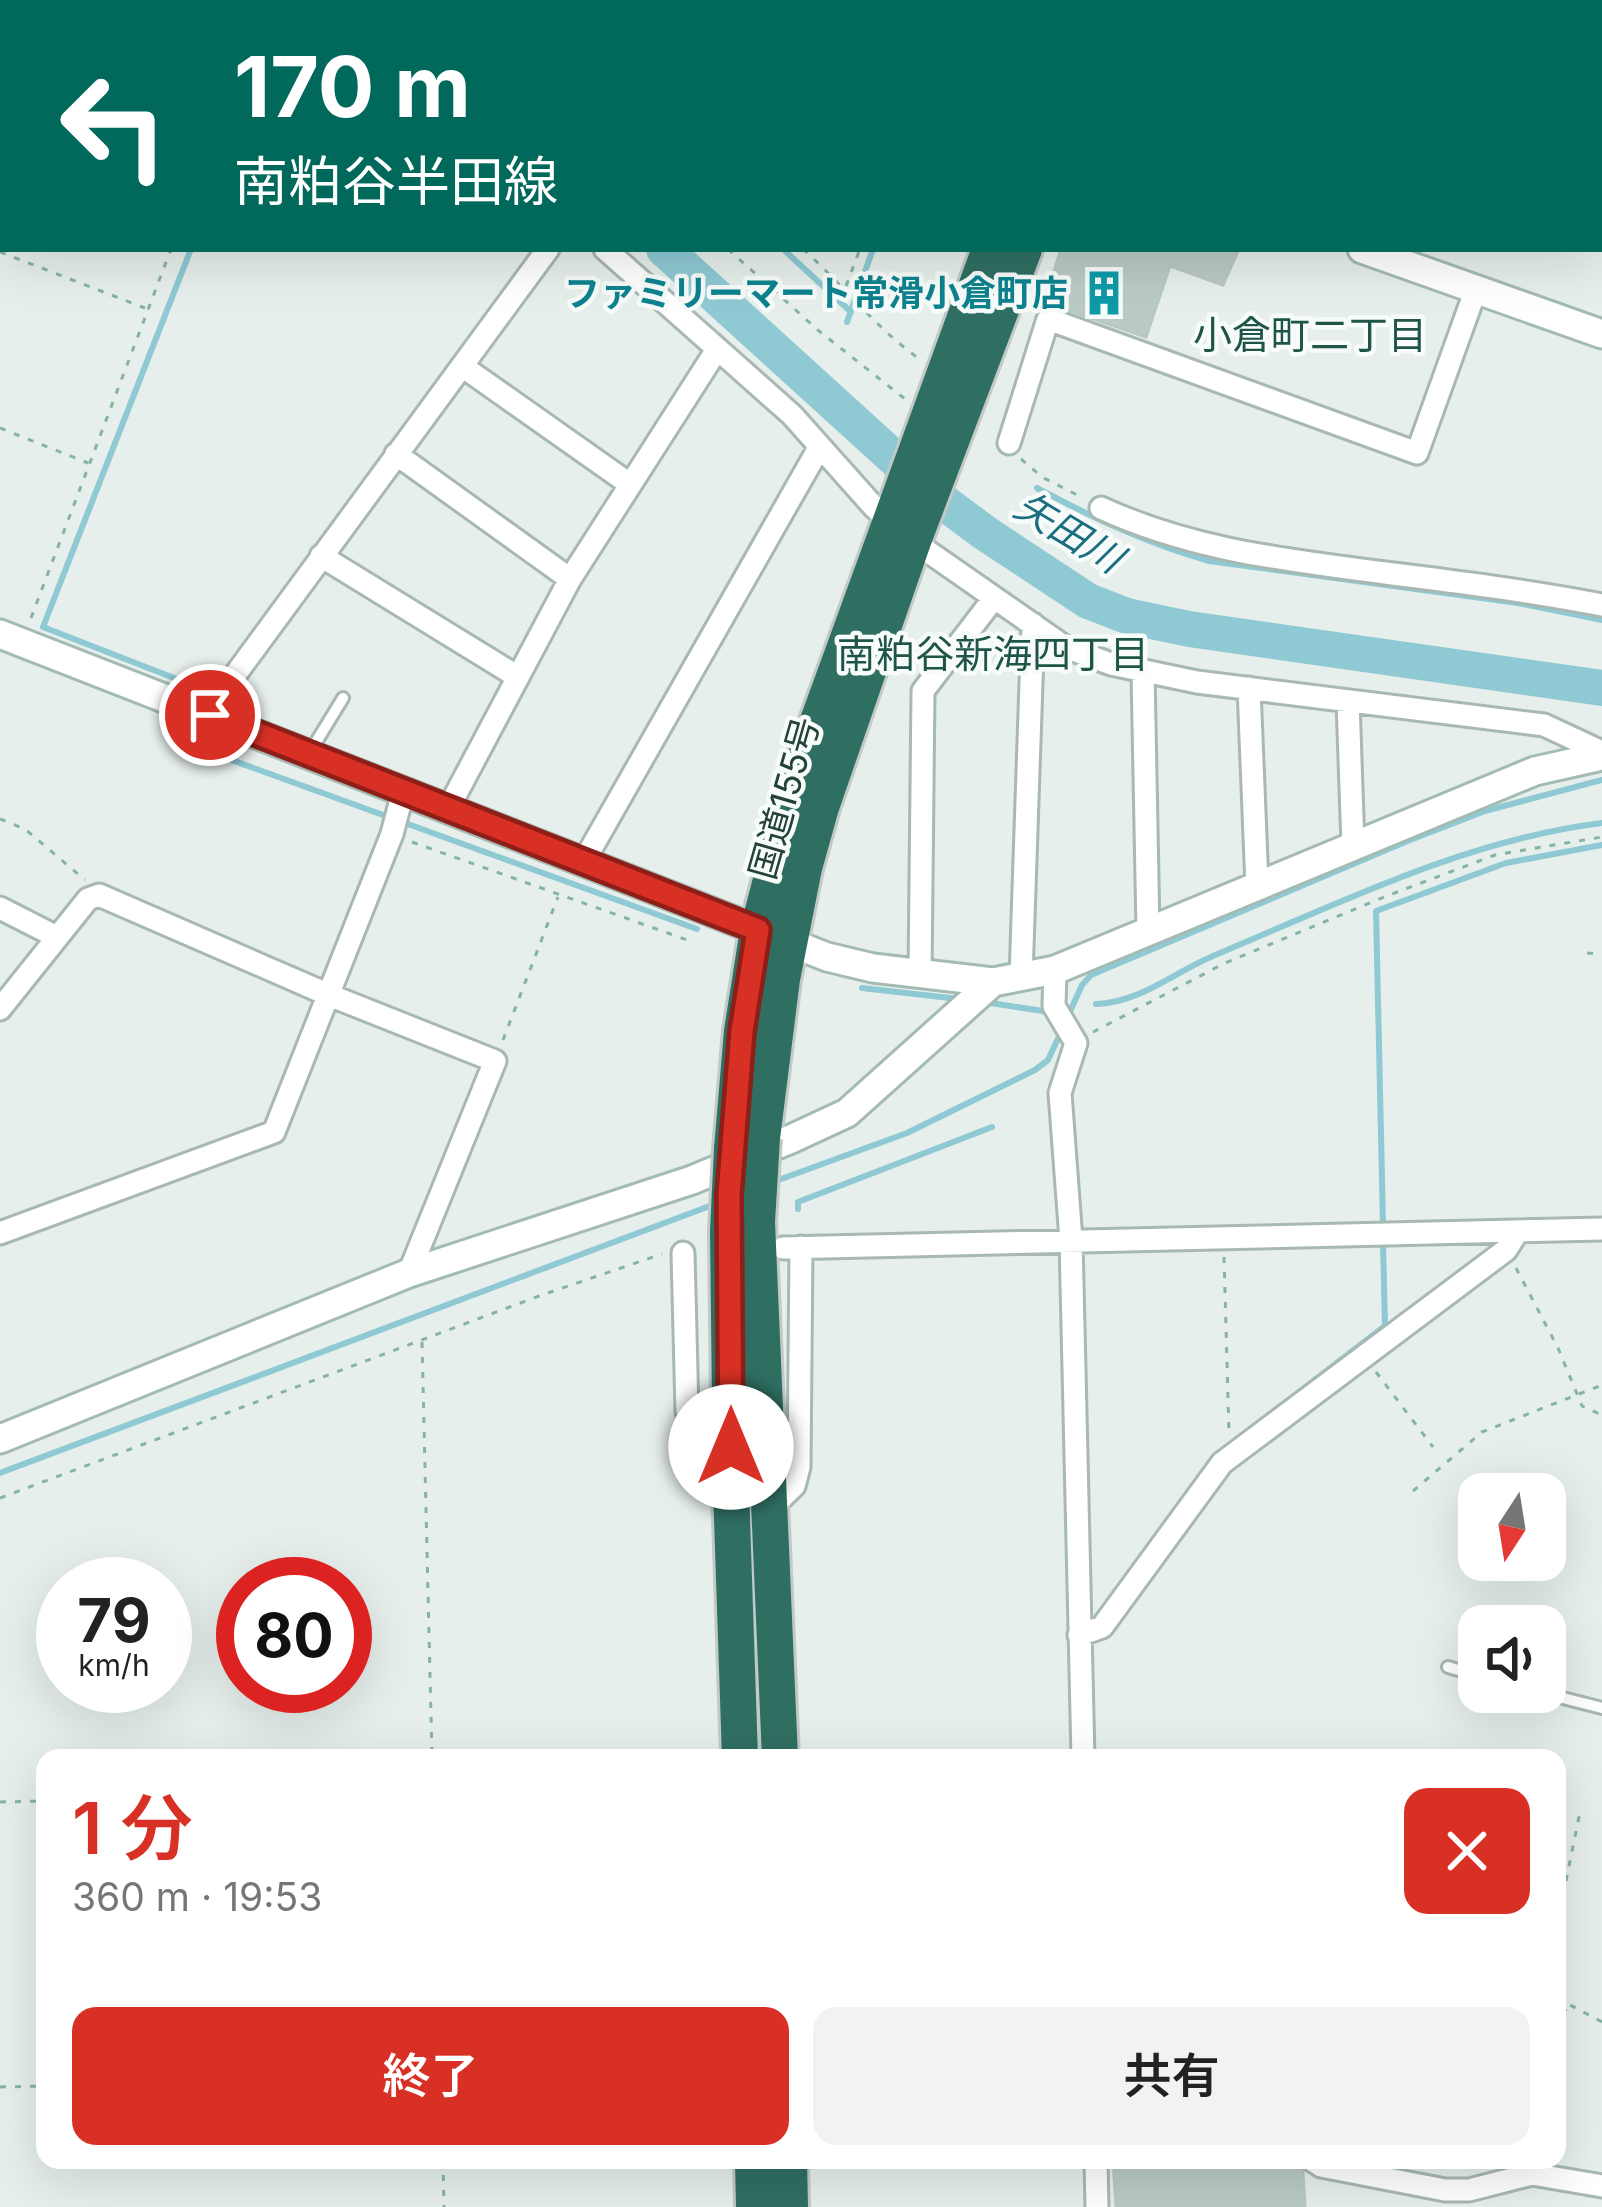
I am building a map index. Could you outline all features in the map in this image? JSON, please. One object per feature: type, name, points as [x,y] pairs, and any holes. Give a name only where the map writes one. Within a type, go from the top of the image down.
[{"type":"highway","name":"国道155号","points":[[740,1749],[731,1489],[742,1227],[747,1143],[773,1031],[774,936],[804,868],[904,522],[989,252]]},
{"type":"highway","name":"国道155号","points":[[933,432],[1023,252]]},
{"type":"highway","name":"国道155号","points":[[742,1227],[771,1508],[780,1749]]},
{"type":"highway","points":[[753,2169],[754,2207]]},
{"type":"highway","points":[[789,2169],[790,2207]]},
{"type":"street","points":[[210,715],[546,252]]},
{"type":"street","points":[[607,252],[792,416],[819,448],[994,598],[1086,656],[1143,672],[1249,688],[1544,725],[1602,754]]},
{"type":"street","points":[[1371,252],[1602,334]]},
{"type":"street","points":[[1009,443],[1048,320],[1417,453],[1476,289]]},
{"type":"street","points":[[448,809],[570,579],[716,351]]},
{"type":"street","points":[[462,366],[628,483]]},
{"type":"street","points":[[584,862],[819,448]]},
{"type":"street","points":[[397,454],[570,579]]},
{"type":"street","points":[[1101,508],[1150,530],[1263,558],[1517,589],[1602,605]]},
{"type":"street","points":[[322,556],[518,677]]},
{"type":"street","points":[[920,974],[923,691],[994,598]]},
{"type":"street","points":[[0,1439],[410,1273],[692,1180],[847,1113],[1007,980],[1033,625]]},
{"type":"street","points":[[10,638],[826,957],[920,974],[1007,980],[1055,970],[1535,771],[1602,754]]},
{"type":"street","points":[[1143,672],[1148,931]]},
{"type":"street","points":[[1249,688],[1257,886]]},
{"type":"street","points":[[1348,701],[1353,846]]},
{"type":"street","points":[[0,1233],[274,1132],[392,834],[403,792]]},
{"type":"street","points":[[0,1009],[88,899],[97,896],[495,1060],[410,1273]]},
{"type":"street","points":[[0,908],[57,937]]},
{"type":"street","points":[[1055,970],[1054,1006],[1076,1042],[1060,1093],[1071,1240],[1083,1749]]},
{"type":"street","points":[[771,1508],[797,1480],[801,1454],[792,1248],[1223,1237],[1512,1241],[1602,1228]]},
{"type":"street","points":[[1079,1635],[1102,1628],[1222,1463],[1512,1241]]},
{"type":"street","points":[[683,1253],[687,1411],[701,1456],[731,1489]]},
{"type":"street","points":[[1096,2169],[1097,2207]]},
{"type":"street","points":[[1336,2169],[1445,2190],[1469,2190],[1532,2174],[1602,2186]]},
{"type":"lane","points":[[309,754],[343,698]]},
{"type":"lane","points":[[1448,1667],[1458,1670]]},
{"type":"lane","points":[[1566,1699],[1602,1708]]},
{"type":"path","points":[[0,252],[146,308]]},
{"type":"path","points":[[10,638],[91,464],[170,252]]},
{"type":"path","points":[[731,252],[914,406],[933,432]]},
{"type":"path","points":[[806,252],[880,328],[920,359]]},
{"type":"path","points":[[847,289],[859,252]]},
{"type":"path","points":[[0,428],[91,464]]},
{"type":"path","points":[[1009,443],[1027,466],[1101,508]]},
{"type":"path","points":[[0,819],[25,829],[97,896]]},
{"type":"path","points":[[392,834],[693,942]]},
{"type":"path","points":[[1076,1042],[1223,964],[1384,897],[1495,855],[1602,837]]},
{"type":"path","points":[[495,1060],[558,896]]},
{"type":"path","points":[[1587,953],[1602,954]]},
{"type":"path","points":[[1223,1237],[1229,1433],[1238,1451]]},
{"type":"path","points":[[1512,1241],[1582,1406],[1602,1415]]},
{"type":"path","points":[[0,1498],[652,1255],[683,1253]]},
{"type":"path","points":[[422,1342],[432,1749]]},
{"type":"path","points":[[1364,1357],[1433,1447]]},
{"type":"path","points":[[1413,1491],[1482,1432],[1602,1385]]},
{"type":"path","points":[[0,1802],[36,1801]]},
{"type":"path","points":[[1566,1881],[1580,1812]]},
{"type":"path","points":[[1566,2009],[1568,2004],[1602,2022]]},
{"type":"path","points":[[0,2086],[36,2086]]},
{"type":"path","points":[[443,2169],[444,2207]]},
{"type":"building","name":"ファミリーマート常滑小倉町店","points":[[1060,252],[1238,252],[1223,285],[1170,266],[1146,337],[1044,302]]},
{"type":"building","points":[[1114,2169],[1303,2172],[1305,2207],[1116,2207]]},
{"type":"waterway","points":[[190,252],[43,627],[192,685]]},
{"type":"waterway","name":"矢田川","points":[[667,252],[938,498],[1088,601],[1127,616],[1189,629],[1602,688]]},
{"type":"waterway","points":[[786,252],[851,312]]},
{"type":"waterway","points":[[847,322],[872,252]]},
{"type":"waterway","points":[[1037,488],[1121,529],[1209,561],[1518,603],[1602,620]]},
{"type":"waterway","points":[[182,742],[697,929]]},
{"type":"waterway","points":[[1067,1018],[1091,975],[1485,811],[1602,780]]},
{"type":"waterway","points":[[1096,1004],[1142,993],[1213,956],[1452,859],[1501,843],[1602,823]]},
{"type":"waterway","points":[[1383,1225],[1376,911],[1506,863],[1602,845]]},
{"type":"waterway","points":[[862,988],[959,999]]},
{"type":"waterway","points":[[984,1002],[1043,1011]]},
{"type":"waterway","points":[[773,1182],[907,1133],[1035,1070],[1048,1060],[1062,1030]]},
{"type":"waterway","points":[[798,1209],[798,1202],[992,1127]]},
{"type":"waterway","points":[[0,1473],[715,1204]]},
{"type":"waterway","points":[[1222,1451],[1385,1326],[1383,1243]]},
{"type":"waterway","points":[[758,1659],[759,1749]]},
{"type":"place","name":"ファミリーマート常滑小倉町店","points":[[1104,293]]},
{"type":"district","name":"小倉町二丁目","points":[[1310,335]]},
{"type":"district","name":"南粕谷新海四丁目","points":[[993,654]]},
{"type":"route","points":[[210,715],[758,930],[742,1031],[729,1195],[731,1447]]}]
